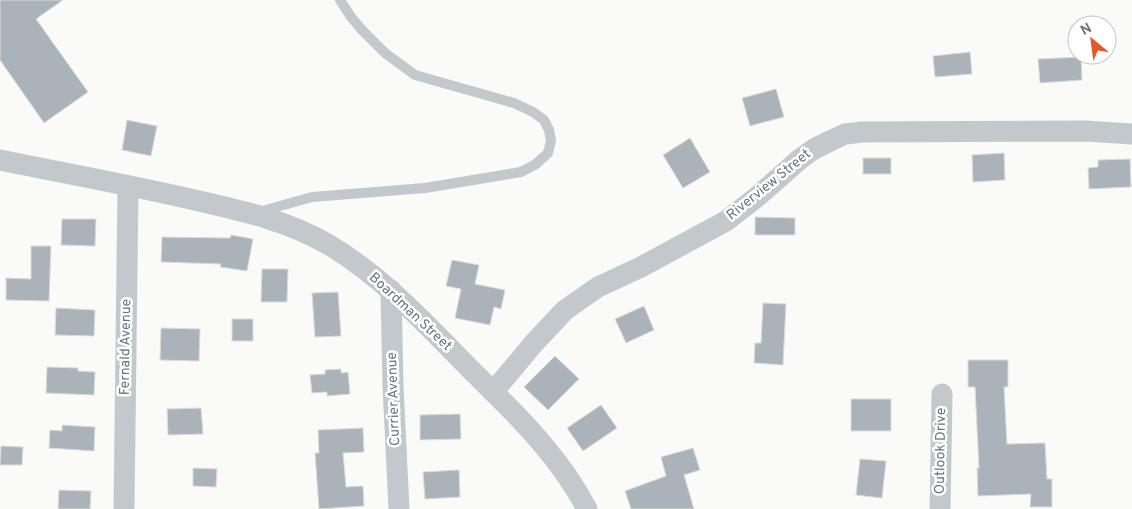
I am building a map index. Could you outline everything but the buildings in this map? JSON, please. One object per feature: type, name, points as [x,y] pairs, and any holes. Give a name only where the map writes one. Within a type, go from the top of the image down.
[{"type":"street","name":"Riverview Street","points":[[494,392],[534,343],[565,310],[598,287],[641,267],[726,221],[814,148],[845,134],[862,132],[1086,131],[1132,134]]},
{"type":"street","name":"Boardman Street","points":[[0,160],[219,205],[283,223],[332,246],[391,290],[532,431],[562,467],[588,509]]},
{"type":"street","name":"Fernald Avenue","points":[[124,509],[128,186]]},
{"type":"street","name":"Currier Avenue","points":[[391,290],[393,386],[399,509]]},
{"type":"street","name":"Outlook Drive","points":[[940,509],[942,394]]},
{"type":"lane","points":[[253,214],[312,197],[425,188],[521,172],[536,164],[548,153],[552,141],[544,120],[533,112],[514,104],[415,75],[385,53],[351,17],[340,0]]}]
